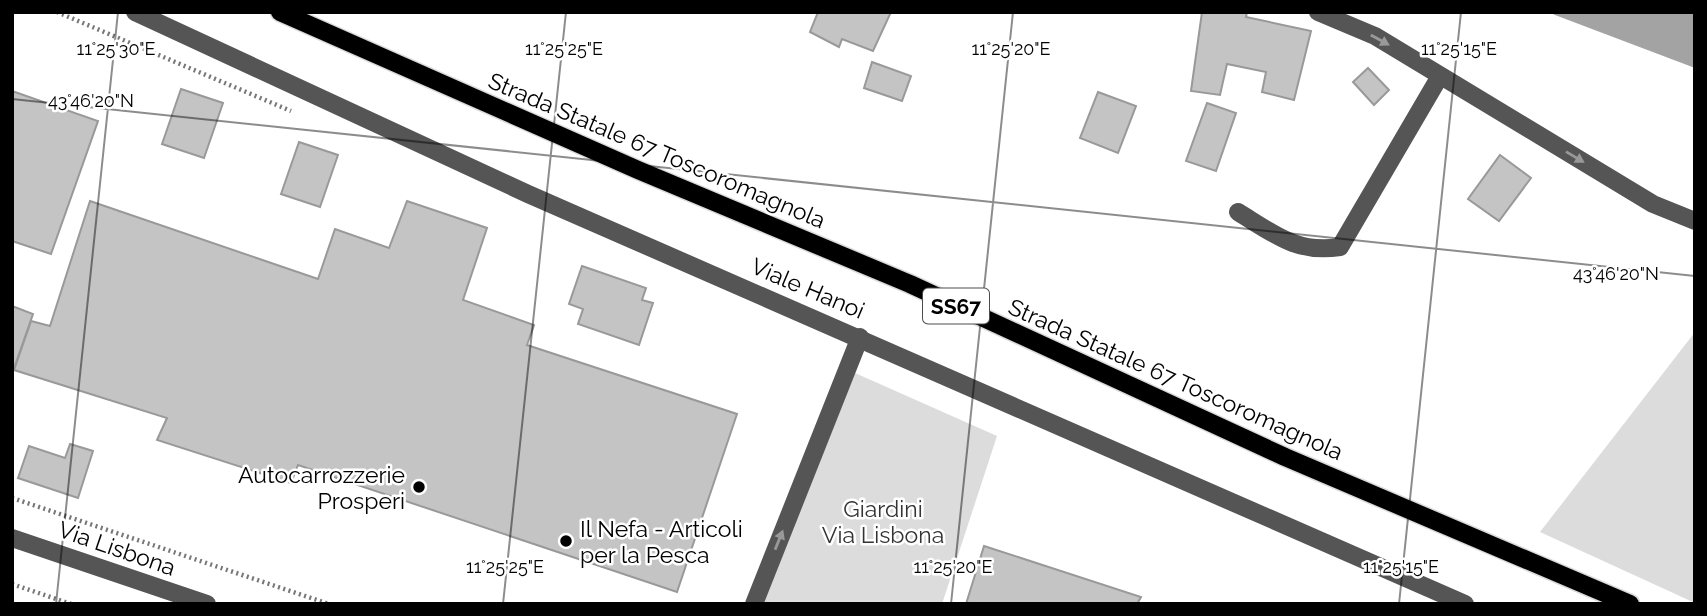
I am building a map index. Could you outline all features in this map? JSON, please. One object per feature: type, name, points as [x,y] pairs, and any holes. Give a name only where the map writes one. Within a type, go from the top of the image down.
[{"type":"main road","name":"Strada Statale 67 Toscoromagnola","points":[[280,12],[638,170],[909,285],[1286,457],[1630,604]]},
{"type":"street","name":"Viale Hanoi","points":[[135,12],[528,194],[1465,604]]},
{"type":"street","points":[[1318,12],[1374,36],[1653,204],[1695,221]]},
{"type":"street","points":[[1238,212],[1291,244],[1316,251],[1340,247],[1440,76]]},
{"type":"street","points":[[754,604],[860,337]]},
{"type":"street","name":"Via Lisbona","points":[[12,538],[206,604]]},
{"type":"path","points":[[12,498],[329,604]]},
{"type":"path","points":[[12,584],[71,604]]},
{"type":"green space","points":[[1695,332],[1695,603],[1540,532]]},
{"type":"green space","name":"Giardini Via Lisbona","points":[[855,373],[997,436],[942,604],[762,604]]},
{"type":"shaded area","points":[[1549,12],[1695,12],[1695,68],[1555,15]]},
{"type":"building","points":[[818,12],[891,12],[873,51],[842,39],[839,47],[810,32]]},
{"type":"building","points":[[1202,12],[1247,12],[1246,17],[1311,31],[1294,100],[1262,92],[1266,72],[1227,64],[1220,95],[1191,91]]},
{"type":"building","points":[[872,62],[911,76],[902,101],[864,88]]},
{"type":"building","points":[[1368,68],[1389,90],[1374,105],[1353,82]]},
{"type":"building","points":[[181,89],[223,103],[204,158],[162,144]]},
{"type":"building","points":[[12,91],[98,121],[51,254],[12,241]]},
{"type":"building","points":[[1098,92],[1136,106],[1118,153],[1080,138]]},
{"type":"building","points":[[1207,103],[1236,113],[1216,171],[1186,161]]},
{"type":"building","points":[[299,142],[338,155],[320,207],[281,194]]},
{"type":"building","points":[[1500,155],[1531,178],[1499,221],[1468,199]]},
{"type":"building","points":[[90,201],[318,279],[335,229],[389,248],[407,201],[487,228],[463,300],[534,325],[527,345],[737,414],[677,592],[298,465],[291,483],[157,440],[167,418],[14,370],[31,321],[50,326]]},
{"type":"building","points":[[582,266],[646,288],[642,300],[653,303],[639,345],[578,324],[583,309],[569,304]]},
{"type":"building","points":[[12,306],[33,314],[12,374]]},
{"type":"building","points":[[70,444],[93,451],[78,498],[18,478],[29,446],[65,458]]},
{"type":"building","points":[[984,546],[1141,597],[1137,604],[966,604]]},
{"type":"place","name":"Autocarrozzerie Prosperi","points":[[419,487]]},
{"type":"place","name":"Il Nefa - Articoli per la Pesca","points":[[566,541]]}]
